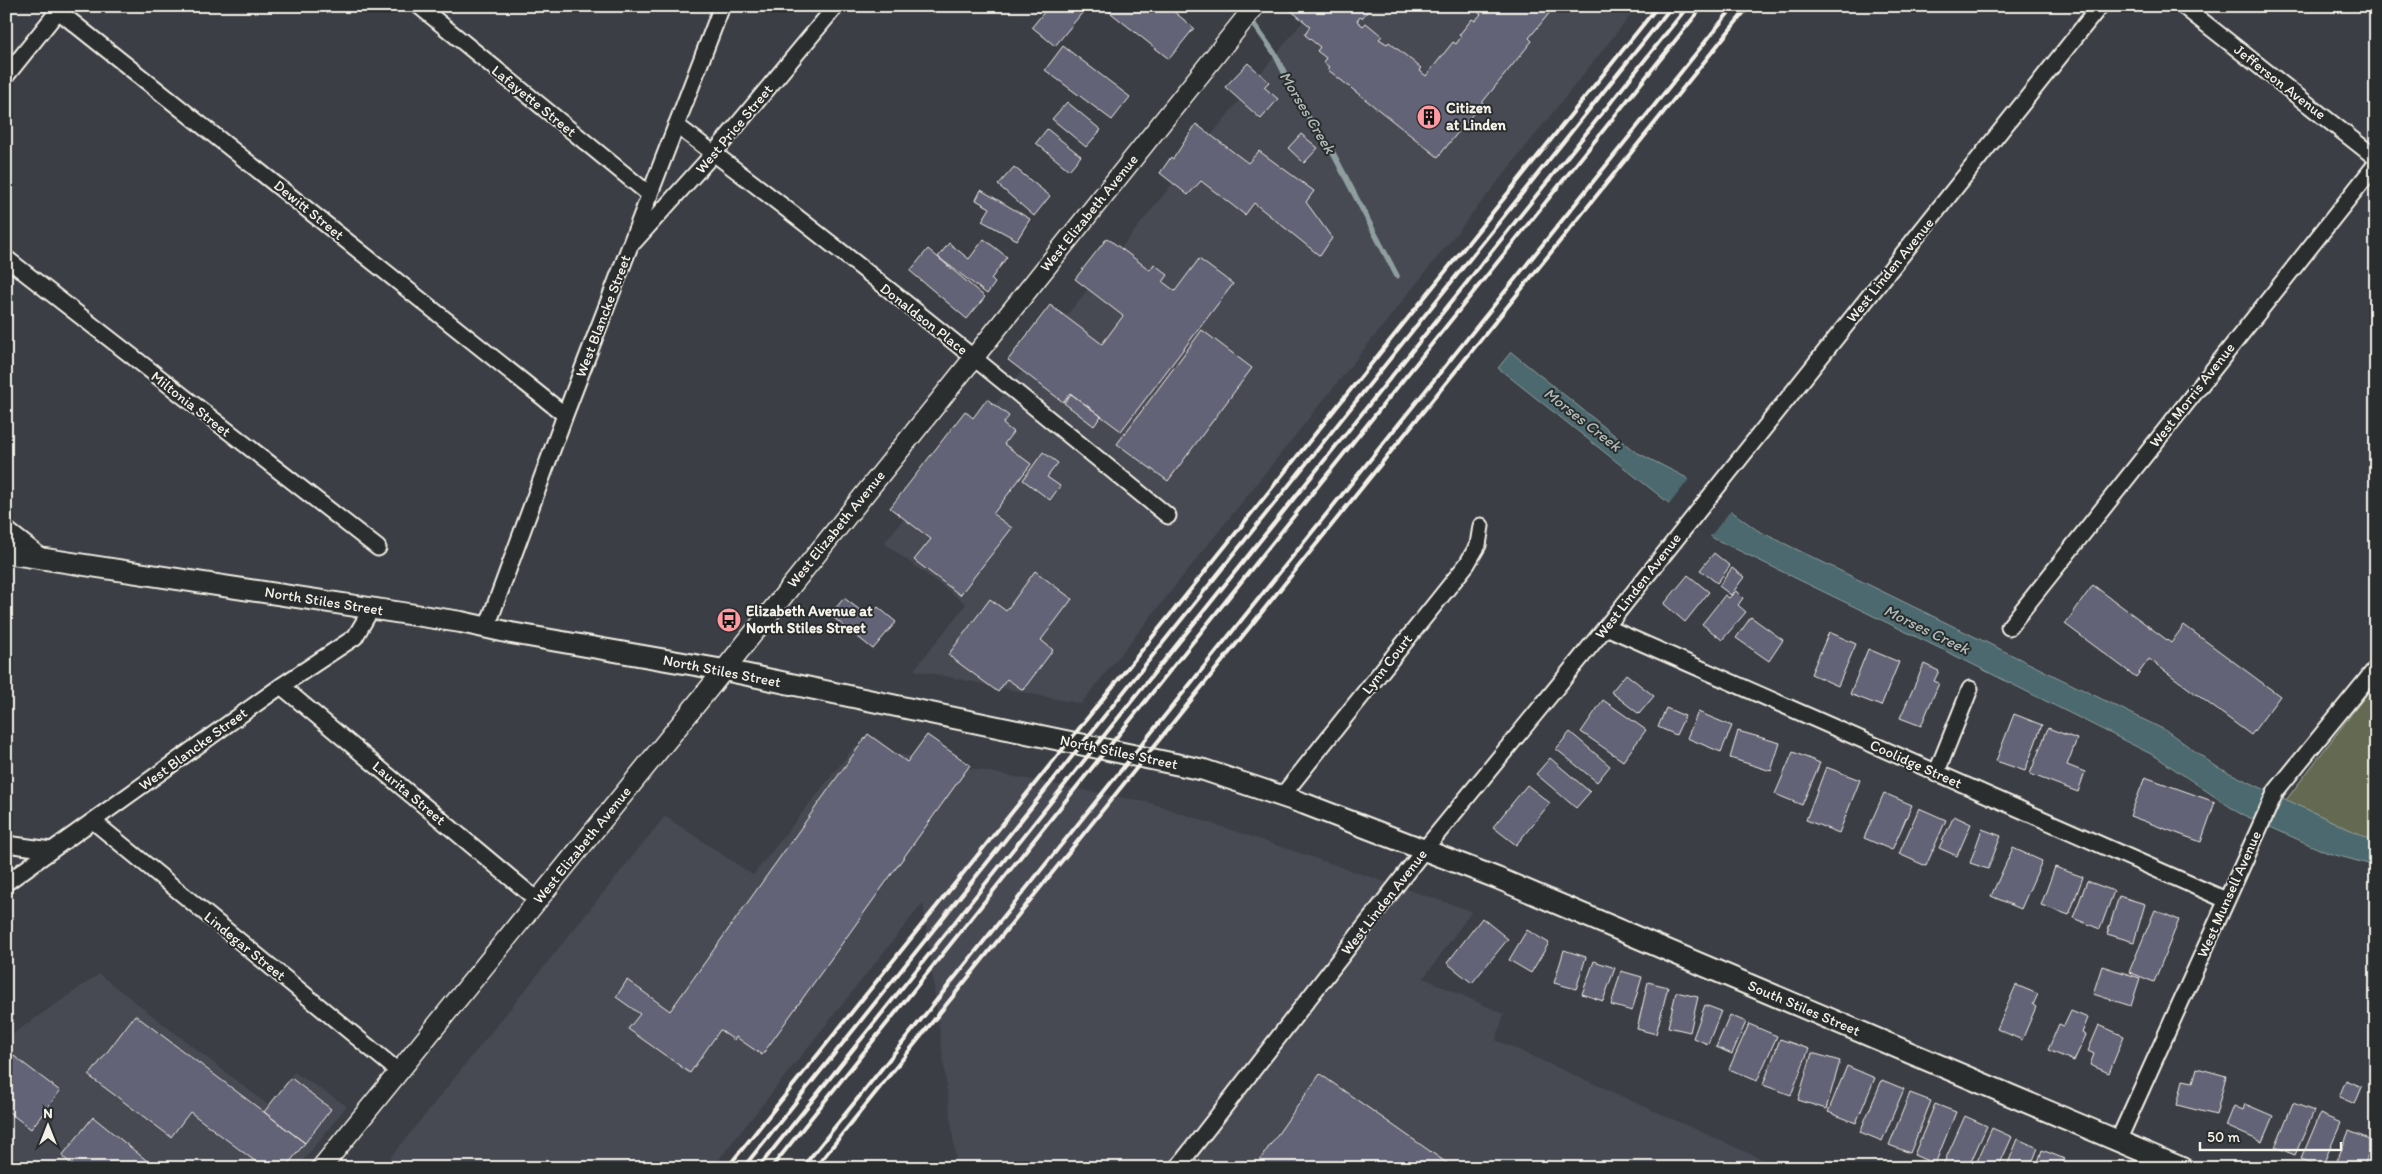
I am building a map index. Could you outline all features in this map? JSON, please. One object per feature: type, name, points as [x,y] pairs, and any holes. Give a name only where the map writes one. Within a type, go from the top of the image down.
[{"type":"main road","name":"North Stiles Street","points":[[6,553],[487,627],[724,670],[1204,770],[1282,796],[1424,850]]},
{"type":"main road","name":"South Stiles Street","points":[[1424,850],[1497,878],[2182,1168]]},
{"type":"street","name":"Lafayette Street","points":[[419,6],[650,195]]},
{"type":"street","name":"West Blancke Street","points":[[487,627],[565,415],[722,6]]},
{"type":"street","name":"West Price Street","points":[[628,249],[714,153],[836,6]]},
{"type":"street","name":"West Elizabeth Avenue","points":[[321,1168],[724,670],[1256,6]]},
{"type":"street","name":"West Linden Avenue","points":[[1178,1168],[1424,850],[1606,627],[2100,6]]},
{"type":"street","name":"Jefferson Avenue","points":[[2183,6],[2376,158]]},
{"type":"street","points":[[6,76],[57,8]]},
{"type":"street","name":"Dewitt Street","points":[[57,8],[565,415]]},
{"type":"street","name":"Donaldson Place","points":[[676,125],[973,358],[1168,516]]},
{"type":"street","name":"West Morris Avenue","points":[[2009,627],[2376,164]]},
{"type":"street","name":"Miltonia Street","points":[[6,258],[378,548]]},
{"type":"street","name":"Lynn Court","points":[[1282,796],[1467,564],[1478,545],[1482,526]]},
{"type":"street","points":[[6,529],[43,558]]},
{"type":"street","name":"West Blancke Street","points":[[6,883],[281,686],[354,637],[372,608]]},
{"type":"street","name":"Coolidge Street","points":[[1606,627],[1936,774],[2226,900]]},
{"type":"street","name":"West Munsell Avenue","points":[[2118,1141],[2276,792],[2376,668]]},
{"type":"street","name":"Laurita Street","points":[[281,686],[537,900]]},
{"type":"street","points":[[1936,774],[1970,689]]},
{"type":"street","name":"Lindegar Street","points":[[92,821],[398,1071]]},
{"type":"street","points":[[6,844],[51,850]]},
{"type":"shaded area","points":[[1315,6],[1638,6],[1081,704],[914,670],[966,604],[884,543]]},
{"type":"shaded area","points":[[855,746],[1151,803],[1472,911],[1424,978],[1504,1014],[1496,1040],[1782,1168],[957,1168],[923,903],[712,1168],[681,1168],[674,1164],[670,1168],[382,1168],[665,816],[753,875]]},
{"type":"shaded area","points":[[99,974],[268,1105],[294,1072],[347,1106],[297,1168],[6,1168],[6,1036],[8,1037]]},
{"type":"green space","points":[[2376,682],[2376,842],[2286,800]]},
{"type":"water","points":[[1511,352],[1634,451],[1685,477],[1757,530],[2167,731],[2217,767],[2376,842],[2376,866],[2328,853],[2239,813],[2155,756],[1966,661],[1713,538],[1498,368]]},
{"type":"pier","points":[[1690,478],[1731,510],[1709,538],[1668,506]]},
{"type":"building","points":[[1049,6],[1086,8],[1055,46],[1032,27]]},
{"type":"building","points":[[1102,6],[1167,6],[1194,28],[1169,59]]},
{"type":"building","name":"Citizen at Linden","points":[[1292,6],[1372,6],[1357,21],[1363,26],[1366,23],[1382,36],[1379,39],[1387,44],[1389,42],[1421,68],[1419,70],[1426,76],[1453,42],[1456,44],[1461,37],[1459,35],[1472,19],[1475,21],[1481,14],[1471,7],[1469,10],[1464,6],[1555,6],[1529,38],[1532,41],[1438,157],[1327,69],[1329,67],[1323,62],[1326,58],[1317,51],[1320,47],[1305,35],[1310,26],[1290,10]]},
{"type":"building","points":[[1063,46],[1130,97],[1112,120],[1045,70]]},
{"type":"building","points":[[1248,63],[1269,82],[1264,87],[1278,99],[1261,119],[1225,87]]},
{"type":"building","points":[[1067,102],[1101,130],[1086,147],[1052,119]]},
{"type":"building","points":[[1196,124],[1248,163],[1259,151],[1314,191],[1306,202],[1332,238],[1320,256],[1254,203],[1245,215],[1201,181],[1188,195],[1160,173],[1171,157],[1173,159]]},
{"type":"building","points":[[1047,129],[1081,156],[1069,170],[1036,143]]},
{"type":"building","points":[[1301,134],[1318,148],[1304,163],[1288,148]]},
{"type":"building","points":[[1014,167],[1050,196],[1034,216],[998,185]]},
{"type":"building","points":[[981,190],[1030,219],[1017,240],[982,221],[990,208],[976,200]]},
{"type":"building","points":[[1107,238],[1150,270],[1154,264],[1168,275],[1163,282],[1175,291],[1199,259],[1233,284],[1121,431],[1070,393],[1063,402],[1008,360],[1050,305],[1102,344],[1123,316],[1075,279]]},
{"type":"building","points":[[984,239],[1007,257],[991,279],[995,283],[987,294],[938,257],[949,243],[969,259]]},
{"type":"building","points":[[928,249],[985,297],[967,319],[910,271]]},
{"type":"building","points":[[1202,330],[1252,368],[1168,481],[1117,444]]},
{"type":"building","points":[[1071,394],[1101,416],[1094,426],[1064,403]]},
{"type":"building","points":[[987,399],[1009,416],[1003,424],[1013,432],[1004,444],[1031,464],[993,514],[1012,528],[960,595],[914,560],[931,539],[890,508],[965,411],[973,418]]},
{"type":"building","points":[[1043,452],[1058,463],[1047,477],[1060,486],[1050,500],[1023,480]]},
{"type":"building","points":[[1714,553],[1730,566],[1717,583],[1700,570]]},
{"type":"building","points":[[1732,568],[1744,577],[1731,595],[1719,586]]},
{"type":"building","points":[[1035,571],[1072,599],[1041,640],[1053,650],[1023,690],[1007,679],[998,692],[948,655],[990,599],[1006,611]]},
{"type":"building","points":[[1688,575],[1709,592],[1685,622],[1664,604]]},
{"type":"building","points":[[2093,585],[2171,643],[2184,625],[2280,696],[2251,735],[2149,659],[2136,677],[2065,624]]},
{"type":"building","points":[[1736,591],[1743,598],[1738,605],[1746,612],[1722,640],[1702,624],[1725,595],[1729,598]]},
{"type":"building","points":[[844,598],[869,617],[878,607],[896,622],[873,649],[830,615]]},
{"type":"building","points":[[1751,617],[1783,640],[1769,661],[1736,638]]},
{"type":"building","points":[[1829,632],[1856,644],[1838,686],[1811,674]]},
{"type":"building","points":[[1868,649],[1899,662],[1881,706],[1850,694]]},
{"type":"building","points":[[1924,664],[1939,671],[1934,681],[1939,683],[1921,726],[1900,718]]},
{"type":"building","points":[[1626,674],[1654,696],[1639,714],[1611,692]]},
{"type":"building","points":[[1603,700],[1646,730],[1623,761],[1581,732]]},
{"type":"building","points":[[1666,708],[1685,716],[1676,735],[1658,727]]},
{"type":"building","points":[[1698,712],[1732,726],[1721,752],[1687,738]]},
{"type":"building","points":[[2014,714],[2042,725],[2025,771],[1996,761]]},
{"type":"building","points":[[2048,728],[2077,739],[2067,765],[2085,772],[2078,792],[2030,774]]},
{"type":"building","points":[[1738,731],[1780,743],[1771,771],[1730,758]]},
{"type":"building","points":[[1570,732],[1610,766],[1597,782],[1556,749]]},
{"type":"building","points":[[868,734],[907,762],[927,735],[970,765],[762,1055],[736,1037],[734,1040],[720,1030],[690,1073],[628,1029],[640,1014],[616,997],[627,980],[670,1011]]},
{"type":"building","points":[[1793,752],[1820,763],[1802,805],[1775,794]]},
{"type":"building","points":[[1550,758],[1590,792],[1576,808],[1536,774]]},
{"type":"building","points":[[1826,767],[1860,780],[1839,833],[1806,820]]},
{"type":"building","points":[[2145,777],[2215,802],[2201,842],[2130,816]]},
{"type":"building","points":[[1527,785],[1550,803],[1516,845],[1493,827]]},
{"type":"building","points":[[1884,793],[1912,805],[1892,850],[1864,838]]},
{"type":"building","points":[[1919,808],[1946,820],[1926,866],[1899,854]]},
{"type":"building","points":[[1954,816],[1971,824],[1957,856],[1939,848]]},
{"type":"building","points":[[1982,829],[2001,836],[1988,869],[1970,863]]},
{"type":"building","points":[[2013,848],[2042,861],[2021,909],[1991,896]]},
{"type":"building","points":[[2055,867],[2083,877],[2069,915],[2041,905]]},
{"type":"building","points":[[2087,881],[2114,891],[2100,929],[2073,918]]},
{"type":"building","points":[[2119,896],[2145,904],[2134,942],[2107,934]]},
{"type":"building","points":[[2155,910],[2179,920],[2154,982],[2129,972]]},
{"type":"building","points":[[1482,918],[1508,939],[1472,983],[1447,963]]},
{"type":"building","points":[[1527,930],[1549,943],[1531,973],[1509,960]]},
{"type":"building","points":[[1564,950],[1586,957],[1576,989],[1554,983]]},
{"type":"building","points":[[1594,961],[1615,968],[1603,1001],[1582,994]]},
{"type":"building","points":[[2102,966],[2140,978],[2131,1006],[2093,994]]},
{"type":"building","points":[[1621,971],[1642,977],[1632,1011],[1611,1005]]},
{"type":"building","points":[[1648,982],[1668,987],[1656,1034],[1637,1029]]},
{"type":"building","points":[[2016,985],[2038,994],[2033,1005],[2036,1007],[2022,1040],[1997,1029]]},
{"type":"building","points":[[1676,992],[1698,997],[1690,1032],[1668,1027]]},
{"type":"building","points":[[1705,1005],[1721,1011],[1708,1044],[1693,1038]]},
{"type":"building","points":[[2071,1011],[2088,1018],[2082,1033],[2086,1035],[2074,1061],[2048,1050],[2059,1024],[2064,1026]]},
{"type":"building","points":[[135,1015],[305,1143],[285,1168],[264,1168],[190,1112],[171,1137],[89,1076]]},
{"type":"building","points":[[1730,1015],[1746,1022],[1732,1054],[1716,1047]]},
{"type":"building","points":[[1749,1024],[1777,1036],[1757,1081],[1729,1069]]},
{"type":"building","points":[[2099,1025],[2124,1036],[2109,1073],[2090,1065],[2094,1054],[2088,1051]]},
{"type":"building","points":[[1780,1039],[1809,1049],[1791,1095],[1763,1085]]},
{"type":"building","points":[[6,1050],[60,1091],[31,1129],[6,1110]]},
{"type":"building","points":[[1812,1053],[1840,1061],[1826,1109],[1798,1100]]},
{"type":"building","points":[[1847,1066],[1875,1078],[1856,1123],[1828,1112]]},
{"type":"building","points":[[2197,1068],[2226,1076],[2216,1115],[2177,1105],[2183,1080],[2193,1082]]},
{"type":"building","points":[[1320,1074],[1454,1168],[1254,1168]]},
{"type":"building","points":[[291,1078],[331,1109],[305,1143],[264,1112]]},
{"type":"building","points":[[1882,1080],[1904,1089],[1882,1141],[1860,1132]]},
{"type":"building","points":[[2346,1080],[2362,1087],[2355,1104],[2339,1097]]},
{"type":"building","points":[[1910,1093],[1931,1101],[1910,1153],[1889,1145]]},
{"type":"building","points":[[2293,1103],[2314,1111],[2295,1155],[2275,1147]]},
{"type":"building","points":[[1935,1104],[1956,1112],[1935,1164],[1914,1155]]},
{"type":"building","points":[[2245,1104],[2273,1116],[2262,1142],[2226,1126],[2234,1106],[2243,1110]]},
{"type":"building","points":[[2320,1114],[2341,1123],[2322,1167],[2301,1159]]},
{"type":"building","points":[[1965,1116],[1987,1126],[1968,1168],[1943,1168],[1942,1167]]},
{"type":"building","points":[[93,1117],[156,1168],[76,1168],[62,1156]]},
{"type":"building","points":[[1992,1128],[2012,1137],[1998,1168],[1974,1168]]},
{"type":"building","points":[[2349,1131],[2374,1141],[2363,1168],[2334,1168]]},
{"type":"building","points":[[2018,1139],[2038,1148],[2030,1168],[2006,1168]]},
{"type":"building","points":[[2042,1150],[2065,1159],[2061,1168],[2036,1168]]},
{"type":"building","points":[[2374,1156],[2376,1168],[2370,1168]]},
{"type":"waterway","name":"Morses Creek","points":[[1241,6],[1275,54],[1302,108],[1333,153],[1397,276]]},
{"type":"railway","points":[[727,1168],[1658,6]]},
{"type":"railway","points":[[743,1168],[1672,6]]},
{"type":"railway","points":[[758,1168],[1688,6]]},
{"type":"railway","points":[[771,1168],[1703,6]]},
{"type":"railway","points":[[802,1168],[1734,6]]},
{"type":"railway","points":[[815,1168],[1749,6]]},
{"type":"place","name":"Citizen at Linden","points":[[1429,117]]},
{"type":"place","name":"Elizabeth Avenue at North Stiles Street","points":[[729,620]]}]
